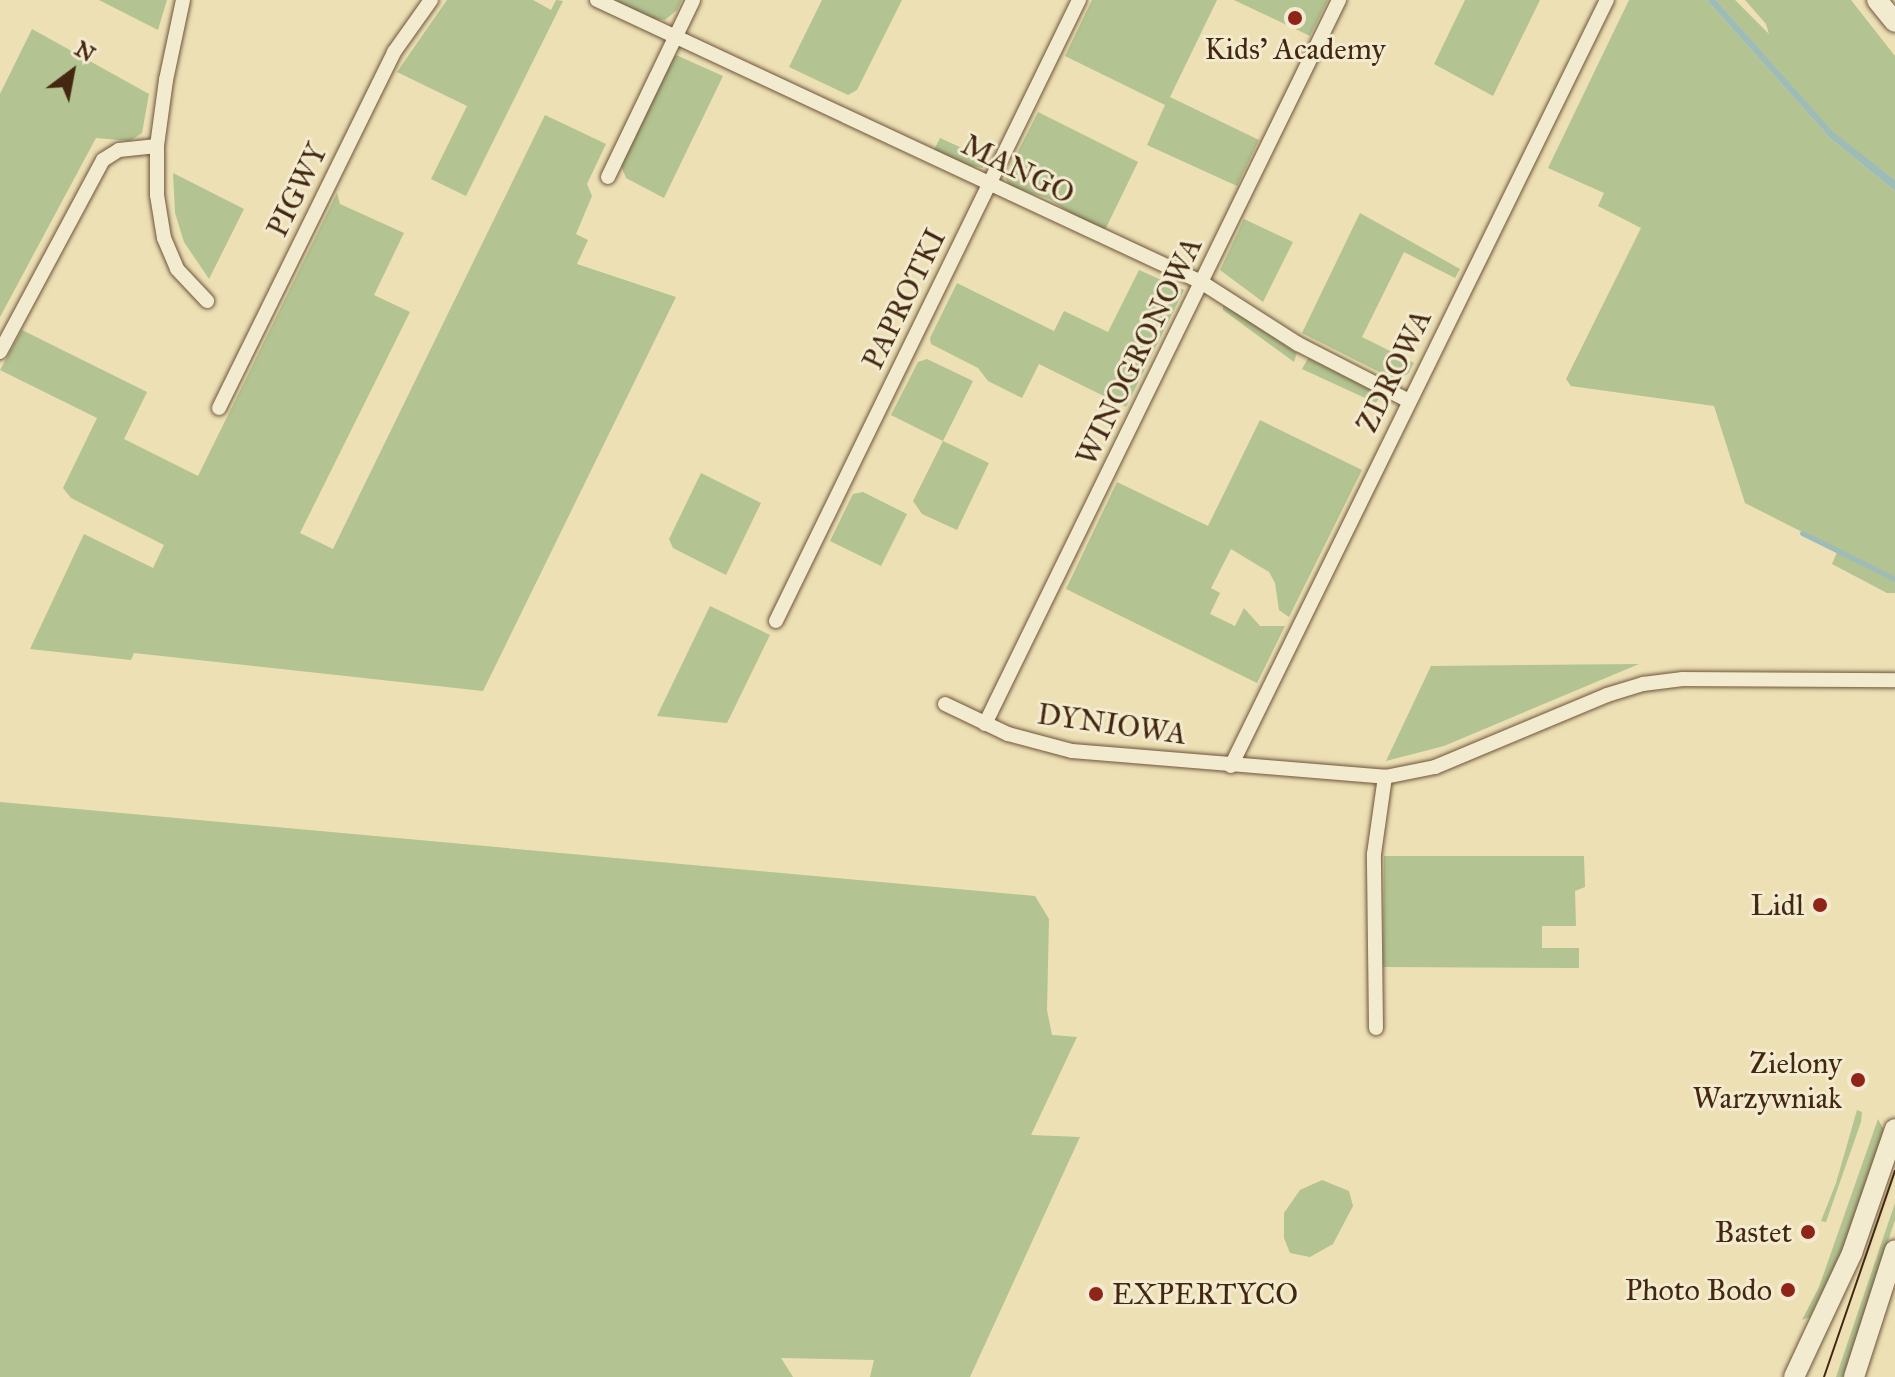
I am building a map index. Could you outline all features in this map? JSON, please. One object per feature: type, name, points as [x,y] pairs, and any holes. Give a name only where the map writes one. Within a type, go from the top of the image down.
[{"type":"street","points":[[183,0],[166,80],[157,146],[157,195],[164,238],[182,278],[207,301]]},
{"type":"street","name":"PIGWY","points":[[219,408],[394,52],[431,0]]},
{"type":"street","name":"MANGO","points":[[597,0],[1201,282],[1298,344],[1409,401]]},
{"type":"street","points":[[608,177],[693,0]]},
{"type":"street","name":"PAPROTKI","points":[[776,621],[1079,0]]},
{"type":"street","name":"WINOGRONOWA","points":[[985,724],[1339,0]]},
{"type":"street","name":"ZDROWA","points":[[1231,766],[1607,0]]},
{"type":"street","points":[[1877,0],[1895,22]]},
{"type":"street","points":[[0,352],[103,160],[119,150],[157,146]]},
{"type":"street","name":"DYNIOWA","points":[[945,704],[985,724],[1072,751],[1385,777],[1416,773],[1464,757],[1607,695],[1643,684],[1683,679],[1895,680]]},
{"type":"street","points":[[1376,1028],[1374,854],[1385,777]]},
{"type":"street","points":[[1794,1377],[1852,1253],[1895,1129]]},
{"type":"street","points":[[1854,1377],[1895,1250]]},
{"type":"green space","points":[[99,0],[167,0],[158,30]]},
{"type":"green space","points":[[447,0],[533,0],[551,10],[556,0],[563,1],[466,196],[431,179],[467,106],[397,72]]},
{"type":"green space","points":[[611,0],[682,0],[677,10],[665,20],[652,19]]},
{"type":"green space","points":[[822,0],[902,0],[857,90],[848,95],[789,67]]},
{"type":"green space","points":[[1092,0],[1217,0],[1170,97],[1259,140],[1237,186],[1147,145],[1165,105],[1065,56]]},
{"type":"green space","name":"Kids' Academy","points":[[1234,0],[1328,0],[1310,36]]},
{"type":"green space","points":[[1465,0],[1540,0],[1493,96],[1434,64]]},
{"type":"green space","points":[[1629,0],[1707,0],[1830,138],[1895,191],[1895,593],[1887,593],[1832,564],[1838,550],[1745,503],[1714,406],[1571,386],[1566,379],[1641,228],[1598,206],[1604,193],[1548,168]]},
{"type":"green space","points":[[1716,0],[1735,0],[1769,34],[1766,24],[1745,0],[1851,0],[1895,56],[1895,180],[1833,133]]},
{"type":"green space","points":[[32,29],[149,94],[142,133],[130,141],[96,138],[0,317],[0,94]]},
{"type":"green space","points":[[676,55],[723,76],[664,198],[626,178],[620,163],[665,65]]},
{"type":"green space","points":[[1038,112],[1138,162],[1103,234],[1049,199],[1009,186],[1005,177]]},
{"type":"green space","points":[[545,115],[606,144],[587,184],[592,196],[576,234],[588,240],[577,264],[676,297],[483,691],[134,653],[131,660],[30,649],[84,534],[153,568],[164,545],[71,498],[63,488],[97,418],[0,370],[22,330],[147,392],[124,439],[198,476],[337,193],[340,204],[404,233],[374,295],[410,312],[300,533],[333,549]]},
{"type":"green space","points":[[940,138],[984,158],[983,168],[934,150]]},
{"type":"green space","points":[[173,173],[244,209],[209,279],[184,242],[175,213]]},
{"type":"green space","points":[[1360,213],[1460,269],[1455,278],[1404,252],[1362,337],[1414,363],[1408,374],[1393,379],[1302,333]]},
{"type":"green space","points":[[1244,219],[1293,242],[1263,302],[1220,270]]},
{"type":"green space","points":[[1139,270],[1184,290],[1126,407],[1039,364],[1022,398],[988,381],[978,368],[931,344],[930,338],[957,283],[1054,331],[1064,311],[1108,332]]},
{"type":"green space","points":[[1223,304],[1297,353],[1294,362],[1223,310]]},
{"type":"green space","points":[[1308,358],[1381,394],[1376,403],[1302,369]]},
{"type":"green space","points":[[927,359],[973,381],[943,441],[891,415],[918,362]]},
{"type":"green space","points":[[1260,420],[1362,470],[1289,617],[1279,610],[1275,583],[1269,572],[1231,549],[1211,588],[1220,593],[1210,614],[1235,626],[1244,608],[1260,626],[1285,626],[1257,683],[1066,589],[1117,482],[1208,526]]},
{"type":"green space","points":[[943,441],[989,463],[957,530],[922,514],[913,501]]},
{"type":"green space","points":[[701,473],[761,503],[726,575],[673,548],[669,539]]},
{"type":"green space","points":[[863,492],[907,514],[881,566],[830,541],[853,494]]},
{"type":"green space","points":[[710,606],[770,635],[727,723],[657,716]]},
{"type":"green space","points":[[1639,664],[1444,746],[1386,761],[1431,666]]},
{"type":"green space","points":[[0,802],[1035,896],[1049,919],[1047,1010],[1052,1035],[1077,1037],[1031,1135],[1080,1137],[970,1377],[870,1377],[874,1360],[781,1358],[793,1377],[0,1377]]},
{"type":"green space","points":[[1384,856],[1584,856],[1585,887],[1575,891],[1576,926],[1542,926],[1542,948],[1579,948],[1579,968],[1383,967]]},
{"type":"green space","points":[[1857,1110],[1862,1112],[1861,1122],[1826,1222],[1821,1221],[1836,1183]]},
{"type":"green space","points":[[1878,1119],[1884,1130],[1846,1242],[1810,1317],[1802,1320],[1819,1287]]},
{"type":"green space","points":[[1322,1180],[1349,1191],[1353,1206],[1333,1244],[1310,1257],[1290,1253],[1284,1238],[1284,1213],[1300,1190]]},
{"type":"green space","points":[[1895,1203],[1895,1220],[1843,1377],[1836,1377]]},
{"type":"water","points":[[1707,0],[1716,0],[1833,132],[1895,180],[1895,191],[1830,138]]},
{"type":"waterway","points":[[1802,533],[1895,579]]},
{"type":"tram line","points":[[1824,1377],[1895,1171]]},
{"type":"place","name":"Kids' Academy","points":[[1295,18]]},
{"type":"place","name":"Lidl","points":[[1820,905]]},
{"type":"place","name":"Zielony Warzywniak","points":[[1858,1080]]},
{"type":"place","name":"Bastet","points":[[1808,1232]]},
{"type":"place","name":"Photo Bodo","points":[[1788,1290]]},
{"type":"place","name":"EXPERTYCO","points":[[1096,1294]]}]
